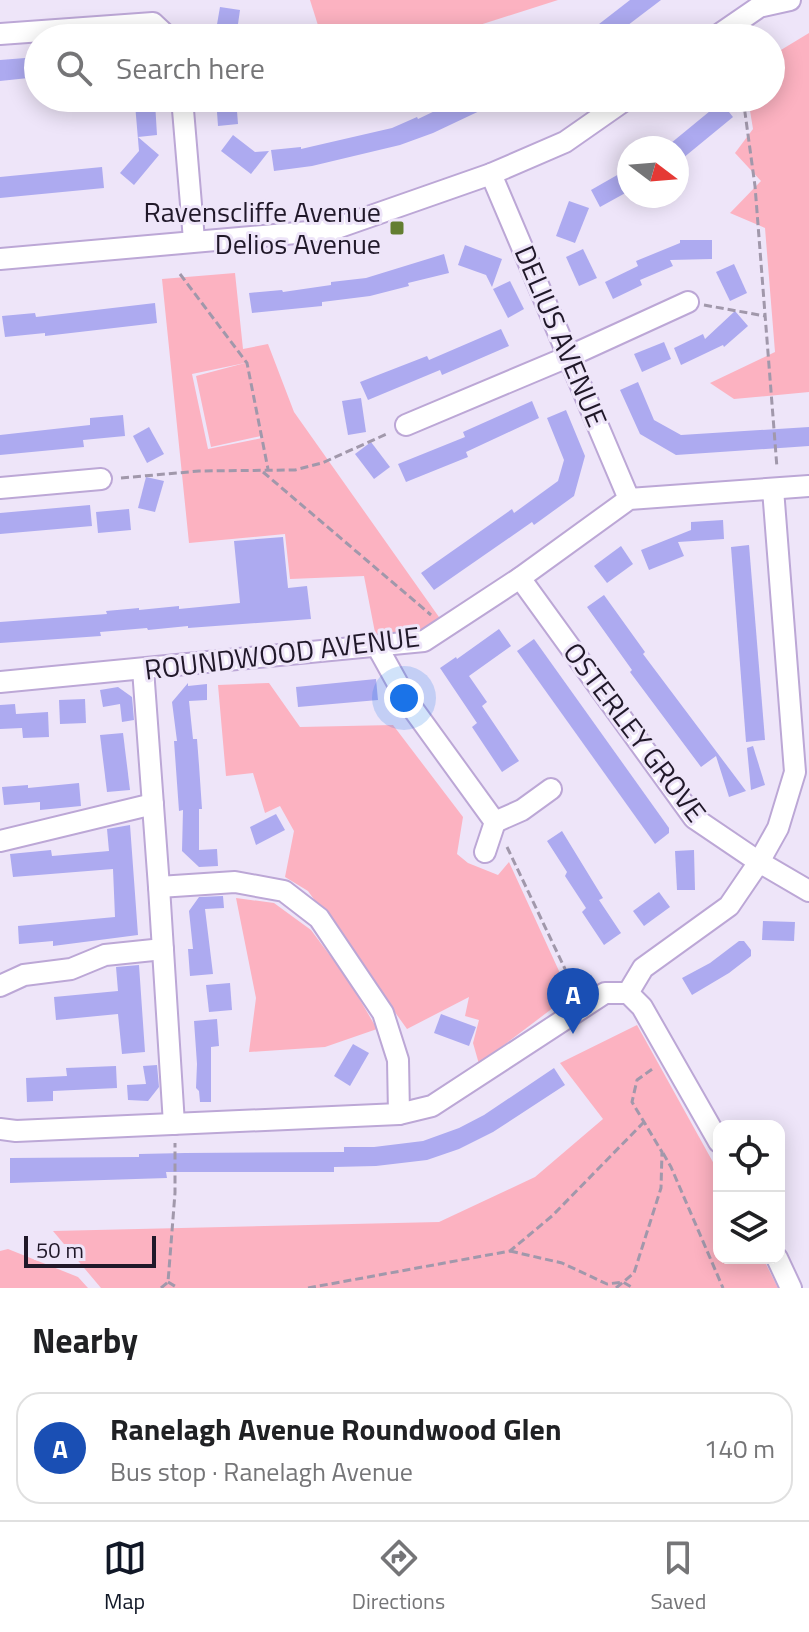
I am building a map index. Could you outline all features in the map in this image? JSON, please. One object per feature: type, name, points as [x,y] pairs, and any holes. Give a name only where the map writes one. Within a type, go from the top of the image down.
[{"type":"street","points":[[733,24],[759,4],[790,0]]},
{"type":"street","points":[[0,34],[24,32]]},
{"type":"street","points":[[183,112],[194,240]]},
{"type":"street","points":[[0,259],[331,230],[491,174],[565,142],[608,112]]},
{"type":"street","name":"DELIUS AVENUE","points":[[491,174],[629,499]]},
{"type":"street","points":[[406,425],[688,302]]},
{"type":"street","points":[[0,488],[101,479]]},
{"type":"street","points":[[629,499],[809,486]]},
{"type":"street","points":[[628,993],[643,968],[729,906],[778,828],[795,772],[776,489]]},
{"type":"street","name":"ROUNDWOOD AVENUE","points":[[0,682],[378,648],[424,641],[520,578],[629,499]]},
{"type":"street","name":"OSTERLEY GROVE","points":[[520,578],[694,818],[809,891]]},
{"type":"street","points":[[378,648],[408,702],[495,822]]},
{"type":"street","points":[[143,669],[174,1124]]},
{"type":"street","points":[[485,852],[495,822],[522,810],[551,789]]},
{"type":"street","points":[[0,841],[153,804]]},
{"type":"street","points":[[159,887],[235,882],[284,891],[319,918],[383,1013],[398,1060],[399,1114]]},
{"type":"street","points":[[0,986],[24,975],[71,969],[105,955],[163,949]]},
{"type":"street","points":[[0,1129],[399,1114],[432,1106],[605,993],[628,993],[642,1007],[713,1131]]},
{"type":"street","points":[[780,1264],[791,1288]]},
{"type":"path","points":[[745,112],[755,186],[776,489]]},
{"type":"path","points":[[180,274],[247,363],[266,471],[446,627]]},
{"type":"path","points":[[688,302],[765,316]]},
{"type":"path","points":[[101,479],[199,471],[295,470],[322,463],[406,425]]},
{"type":"path","points":[[495,822],[583,1007]]},
{"type":"path","points":[[670,1056],[637,1080],[632,1102],[671,1167],[723,1288]]},
{"type":"path","points":[[510,1251],[552,1216],[644,1122]]},
{"type":"path","points":[[161,1288],[168,1282],[175,1193],[174,1124]]},
{"type":"path","points":[[616,1288],[634,1273],[661,1188],[662,1152]]},
{"type":"path","points":[[308,1288],[510,1251],[562,1263],[607,1284],[623,1282],[633,1288]]},
{"type":"path","points":[[168,1282],[178,1288]]},
{"type":"shaded area","points":[[310,0],[558,0],[483,24],[318,24]]},
{"type":"shaded area","points":[[809,33],[809,392],[734,399],[710,383],[775,352],[765,228],[730,213],[761,181],[735,153],[753,129],[750,112],[785,112],[785,48]]},
{"type":"shaded area","points":[[235,273],[243,349],[268,344],[294,412],[446,627],[378,648],[364,576],[290,579],[285,534],[189,543],[162,279]],"holes":[[[245,363],[196,376],[211,447],[262,438],[208,449],[192,374]]]},
{"type":"shaded area","points":[[269,683],[300,727],[393,725],[463,817],[457,854],[468,863],[498,875],[509,862],[570,995],[479,1064],[473,1043],[479,1020],[465,1016],[469,997],[407,1029],[308,891],[285,877],[294,831],[280,806],[265,813],[253,773],[226,776],[218,685]]},
{"type":"shaded area","points":[[236,898],[274,903],[311,930],[349,981],[377,1029],[325,1047],[249,1052],[256,998]]},
{"type":"shaded area","points":[[637,1025],[713,1162],[713,1264],[766,1264],[778,1288],[101,1288],[53,1231],[439,1222],[535,1177],[603,1119],[560,1063]]},
{"type":"shaded area","points":[[8,1249],[78,1277],[88,1288],[0,1288],[0,1251]]},
{"type":"building","points":[[630,0],[661,0],[629,24],[599,24]]},
{"type":"building","points":[[220,7],[240,10],[238,24],[217,24]]},
{"type":"building","points":[[24,58],[24,78],[0,81],[0,60]]},
{"type":"building","points":[[136,112],[156,112],[157,135],[138,137],[159,155],[134,185],[120,173],[139,151]]},
{"type":"building","points":[[217,112],[237,112],[238,124],[218,126]]},
{"type":"building","points":[[433,112],[477,112],[400,145],[312,166],[274,171],[271,150],[301,149],[418,119]]},
{"type":"building","points":[[709,112],[729,112],[733,117],[689,153],[689,136],[680,136]]},
{"type":"building","points":[[233,135],[255,152],[269,151],[251,174],[221,151]]},
{"type":"building","points":[[102,167],[104,188],[0,198],[0,177]]},
{"type":"building","points":[[617,175],[617,198],[600,207],[591,190]]},
{"type":"building","points":[[569,201],[589,208],[575,243],[556,236]]},
{"type":"building","points":[[680,240],[712,240],[712,259],[670,260],[673,266],[640,280],[642,285],[613,299],[605,282],[638,266],[636,261],[680,243]]},
{"type":"building","points":[[465,245],[502,259],[492,287],[486,275],[458,265]]},
{"type":"building","points":[[583,249],[597,278],[579,286],[566,257]]},
{"type":"building","points":[[444,254],[449,273],[408,283],[409,286],[370,296],[322,302],[322,306],[252,313],[249,293],[283,292],[366,278]]},
{"type":"building","points":[[734,264],[747,293],[730,301],[716,272]]},
{"type":"building","points":[[510,281],[524,309],[508,318],[493,289]]},
{"type":"building","points":[[155,303],[157,323],[45,336],[45,333],[5,337],[2,316],[35,313],[36,317]]},
{"type":"building","points":[[735,311],[748,326],[724,347],[681,365],[674,348],[703,334],[705,339]]},
{"type":"building","points":[[501,329],[509,346],[442,375],[440,370],[368,400],[360,382],[427,356],[429,360]]},
{"type":"building","points":[[664,342],[671,359],[642,372],[634,354]]},
{"type":"building","points":[[638,382],[654,420],[681,435],[809,427],[809,446],[676,455],[640,434],[620,390]]},
{"type":"building","points":[[361,398],[366,432],[348,435],[342,401]]},
{"type":"building","points":[[532,401],[539,418],[466,452],[468,457],[406,482],[398,464],[465,437],[463,432]]},
{"type":"building","points":[[566,410],[585,456],[574,496],[434,590],[421,573],[558,481],[564,460],[547,418]]},
{"type":"building","points":[[123,415],[125,436],[83,440],[84,447],[0,455],[0,435],[90,425],[90,418]]},
{"type":"building","points":[[149,427],[164,454],[147,463],[133,436]]},
{"type":"building","points":[[371,442],[390,467],[374,479],[355,454]]},
{"type":"building","points":[[146,477],[164,481],[155,512],[138,508]]},
{"type":"building","points":[[90,505],[92,526],[0,534],[0,513]]},
{"type":"building","points":[[129,509],[131,530],[98,533],[96,512]]},
{"type":"building","points":[[723,520],[724,539],[678,542],[684,556],[649,570],[641,550],[691,530],[691,522]]},
{"type":"building","points":[[283,537],[288,588],[307,586],[311,619],[147,628],[100,632],[101,636],[0,643],[0,622],[107,614],[106,611],[139,608],[179,606],[179,609],[240,603],[234,541]]},
{"type":"building","points":[[749,545],[765,740],[746,742],[731,547]]},
{"type":"building","points":[[621,546],[633,564],[607,583],[594,566]]},
{"type":"building","points":[[604,595],[645,652],[643,654],[746,791],[729,797],[716,756],[701,767],[630,672],[632,670],[587,607]]},
{"type":"building","points":[[499,629],[511,646],[469,676],[487,702],[482,706],[519,761],[502,772],[472,727],[477,723],[440,668]]},
{"type":"building","points":[[534,639],[669,828],[669,833],[655,844],[517,651]]},
{"type":"building","points":[[376,679],[378,700],[298,707],[296,687]]},
{"type":"building","points":[[188,683],[188,686],[207,684],[207,700],[189,701],[193,739],[197,739],[202,809],[199,809],[199,850],[217,849],[218,866],[199,867],[182,851],[183,810],[179,811],[174,741],[177,741],[172,702]]},
{"type":"building","points":[[118,687],[132,697],[134,720],[122,722],[120,704],[103,707],[100,690]]},
{"type":"building","points":[[85,699],[86,723],[60,724],[59,700]]},
{"type":"building","points":[[15,704],[16,714],[48,712],[49,737],[23,738],[22,728],[0,729],[0,705]]},
{"type":"building","points":[[123,733],[130,790],[107,792],[100,735]]},
{"type":"building","points":[[753,746],[765,785],[751,790],[747,748]]},
{"type":"building","points":[[79,783],[81,806],[40,810],[40,802],[4,805],[2,787]]},
{"type":"building","points":[[276,814],[285,830],[256,845],[250,827]]},
{"type":"building","points":[[130,825],[138,935],[53,946],[53,941],[19,944],[18,926],[115,917],[113,869],[13,877],[10,854],[51,850],[52,856],[109,851],[107,829]]},
{"type":"building","points":[[562,831],[603,898],[599,900],[621,933],[604,945],[582,912],[586,908],[547,841]]},
{"type":"building","points":[[694,850],[695,890],[677,890],[675,851]]},
{"type":"building","points":[[659,892],[670,907],[644,926],[633,911]]},
{"type":"building","points":[[223,896],[224,908],[205,909],[213,974],[190,976],[188,949],[193,949],[189,911],[199,897]]},
{"type":"building","points":[[763,921],[795,922],[794,941],[762,940]]},
{"type":"building","points":[[739,941],[744,941],[751,950],[751,956],[692,995],[682,978],[710,963]]},
{"type":"building","points":[[139,965],[145,1052],[122,1054],[118,1014],[56,1020],[54,997],[118,991],[116,967]]},
{"type":"building","points":[[230,983],[232,1010],[209,1012],[206,985]]},
{"type":"building","points":[[441,1014],[476,1027],[469,1046],[434,1033]]},
{"type":"building","points":[[217,1019],[219,1046],[211,1047],[211,1102],[200,1102],[196,1088],[194,1021]]},
{"type":"building","points":[[353,1044],[369,1053],[350,1086],[334,1076]]},
{"type":"building","points":[[157,1065],[159,1087],[148,1101],[128,1100],[127,1085],[146,1084],[143,1066]]},
{"type":"building","points":[[116,1066],[117,1088],[53,1091],[53,1101],[27,1102],[26,1078],[67,1076],[66,1068]]},
{"type":"building","points":[[554,1068],[565,1085],[493,1132],[427,1160],[334,1167],[334,1172],[166,1172],[167,1178],[10,1183],[10,1158],[344,1152],[344,1147],[423,1141],[484,1115]]},
{"type":"place","name":"Ravenscliffe Avenue Delios Avenue","points":[[397,228]]},
{"type":"place","name":"Ranelagh Avenue Roundwood Glen","points":[[573,1034]]}]
